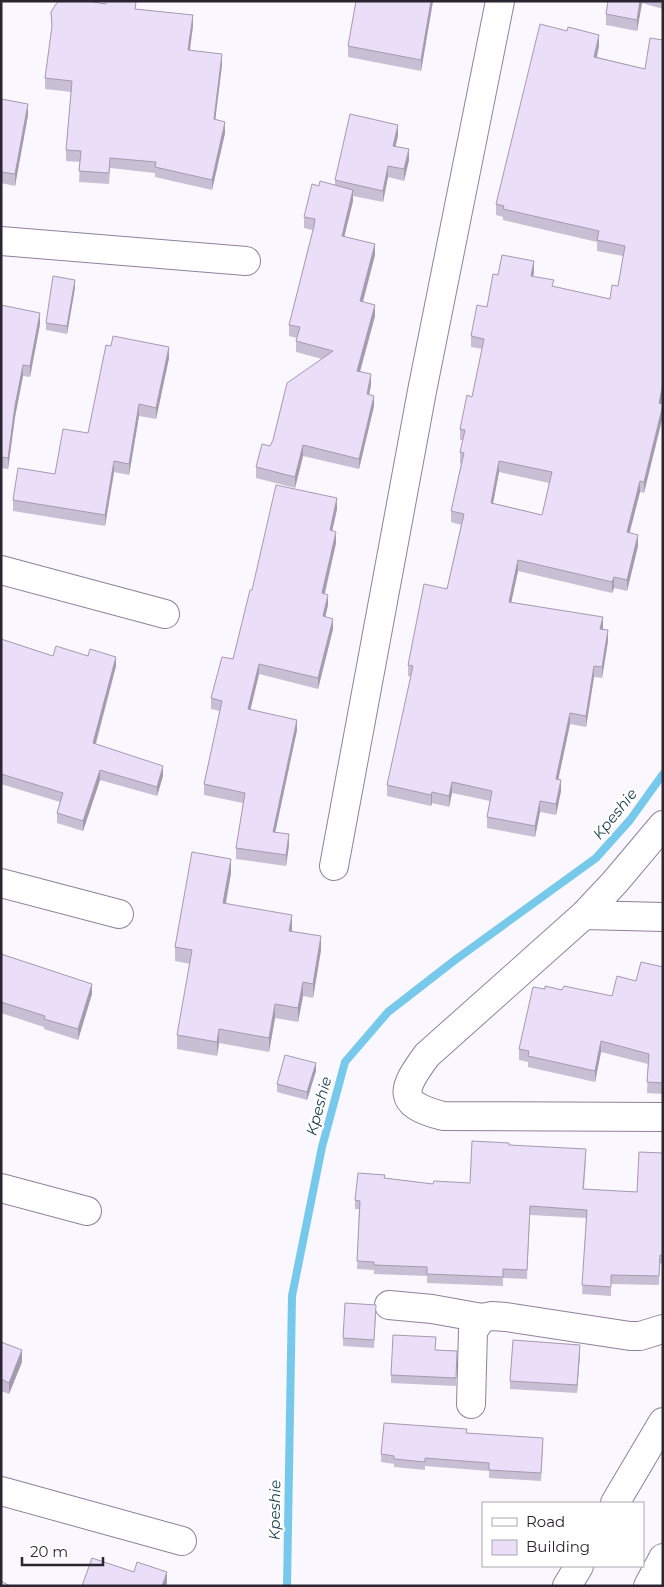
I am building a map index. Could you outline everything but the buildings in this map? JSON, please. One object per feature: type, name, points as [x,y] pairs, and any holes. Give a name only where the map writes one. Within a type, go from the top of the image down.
[{"type":"street","points":[[334,866],[422,391],[500,1]]},
{"type":"street","points":[[1,241],[246,261]]},
{"type":"street","points":[[1,570],[165,614]]},
{"type":"street","points":[[663,825],[616,882],[584,915],[428,1055],[412,1075],[407,1091],[408,1098],[422,1111],[443,1116],[663,1117]]},
{"type":"street","points":[[1,883],[119,914]]},
{"type":"street","points":[[584,915],[663,917]]},
{"type":"street","points":[[1,1188],[87,1211]]},
{"type":"street","points":[[388,1304],[432,1309],[482,1318],[492,1316],[506,1317],[630,1336],[640,1336],[663,1329]]},
{"type":"street","points":[[471,1404],[473,1331],[482,1318]]},
{"type":"street","points":[[616,1502],[663,1422]]},
{"type":"street","points":[[1,1491],[182,1541]]},
{"type":"street","points":[[648,1586],[663,1558]]},
{"type":"street","points":[[567,1586],[578,1567]]},
{"type":"waterway","name":"Kpeshie","points":[[287,1586],[292,1296],[322,1147],[345,1062],[388,1012],[455,960],[596,858],[630,820],[663,774]]}]
